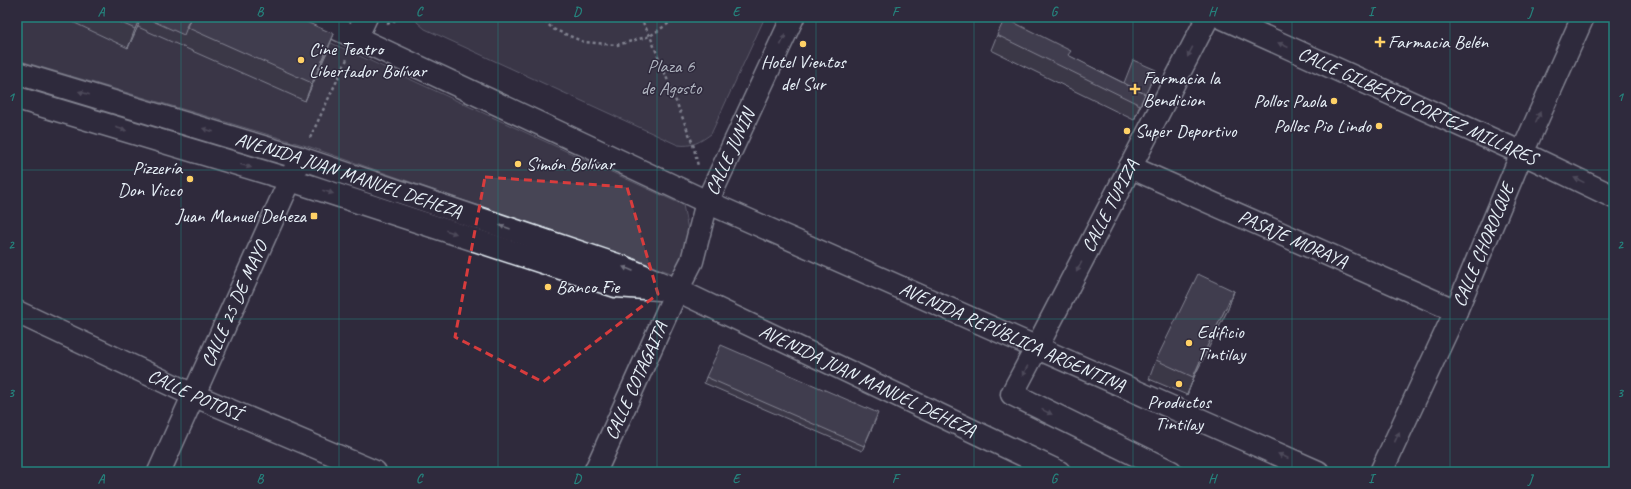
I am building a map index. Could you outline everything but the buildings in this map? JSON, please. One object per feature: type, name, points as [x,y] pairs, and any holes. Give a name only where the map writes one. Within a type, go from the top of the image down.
[{"type":"main road","name":"AVENIDA REPÚBLICA ARGENTINA","points":[[312,17],[707,202],[1318,472]]},
{"type":"main road","points":[[356,38],[366,17]]},
{"type":"main road","name":"CALLE JUNÍN","points":[[677,290],[692,261],[707,202],[793,17]]},
{"type":"main road","name":"CALLE TUPIZA","points":[[1171,472],[1012,394],[1208,17]]},
{"type":"main road","name":"CALLE GILBERTO CORTEZ MILLARES","points":[[1221,17],[1522,153],[1614,197]]},
{"type":"main road","name":"CALLE CHOROLQUE","points":[[1381,472],[1456,311],[1522,153],[1583,17]]},
{"type":"main road","name":"AVENIDA JUAN MANUEL DEHEZA","points":[[17,72],[300,158],[623,267],[677,290],[1059,472]]},
{"type":"main road","name":"AVENIDA JUAN MANUEL DEHEZA","points":[[17,98],[291,180],[616,286],[677,290]]},
{"type":"main road","name":"CALLE 25 DE MAYO","points":[[159,472],[300,158]]},
{"type":"main road","name":"PASAJE MORAYA","points":[[1130,167],[1456,311]]},
{"type":"main road","name":"CALLE COTAGAITA","points":[[595,472],[677,290]]},
{"type":"main road","name":"CALLE POTOSÍ","points":[[17,312],[193,395],[375,472]]},
{"type":"path","points":[[540,17],[553,29],[584,42],[617,44],[650,36],[678,17]]},
{"type":"path","points":[[640,17],[650,36],[693,144],[707,202]]},
{"type":"path","points":[[300,158],[356,38]]},
{"type":"highlighted area","points":[[485,177],[627,187],[658,294],[543,382],[455,337]]},
{"type":"green space","points":[[17,17],[275,17],[683,205],[689,235],[674,274],[310,147],[17,60]]},
{"type":"green space","name":"Plaza 6 de Agosto","points":[[415,17],[765,17],[711,134],[696,143],[678,145],[425,29],[417,22]]},
{"type":"place","name":"Farmacia Belén","points":[[1380,42]]},
{"type":"place","name":"Hotel Vientos del Sur","points":[[803,44]]},
{"type":"place","name":"Cine Teatro Libertador Bolívar","points":[[301,60]]},
{"type":"place","name":"Farmacia la Bendicion","points":[[1135,89]]},
{"type":"place","name":"Pollos Paola","points":[[1334,101]]},
{"type":"place","name":"Pollos Pio Lindo","points":[[1379,126]]},
{"type":"place","name":"Super Deportivo","points":[[1127,131]]},
{"type":"place","name":"Simón Bolívar","points":[[518,164]]},
{"type":"place","name":"Pizzería Don Vicco","points":[[190,179]]},
{"type":"place","name":"Juan Manuel Deheza","points":[[314,216]]},
{"type":"place","name":"Banco Fie","points":[[548,287]]},
{"type":"place","name":"Edificio Tintilay","points":[[1189,343]]},
{"type":"place","name":"Productos Tintilay","points":[[1179,384]]}]
